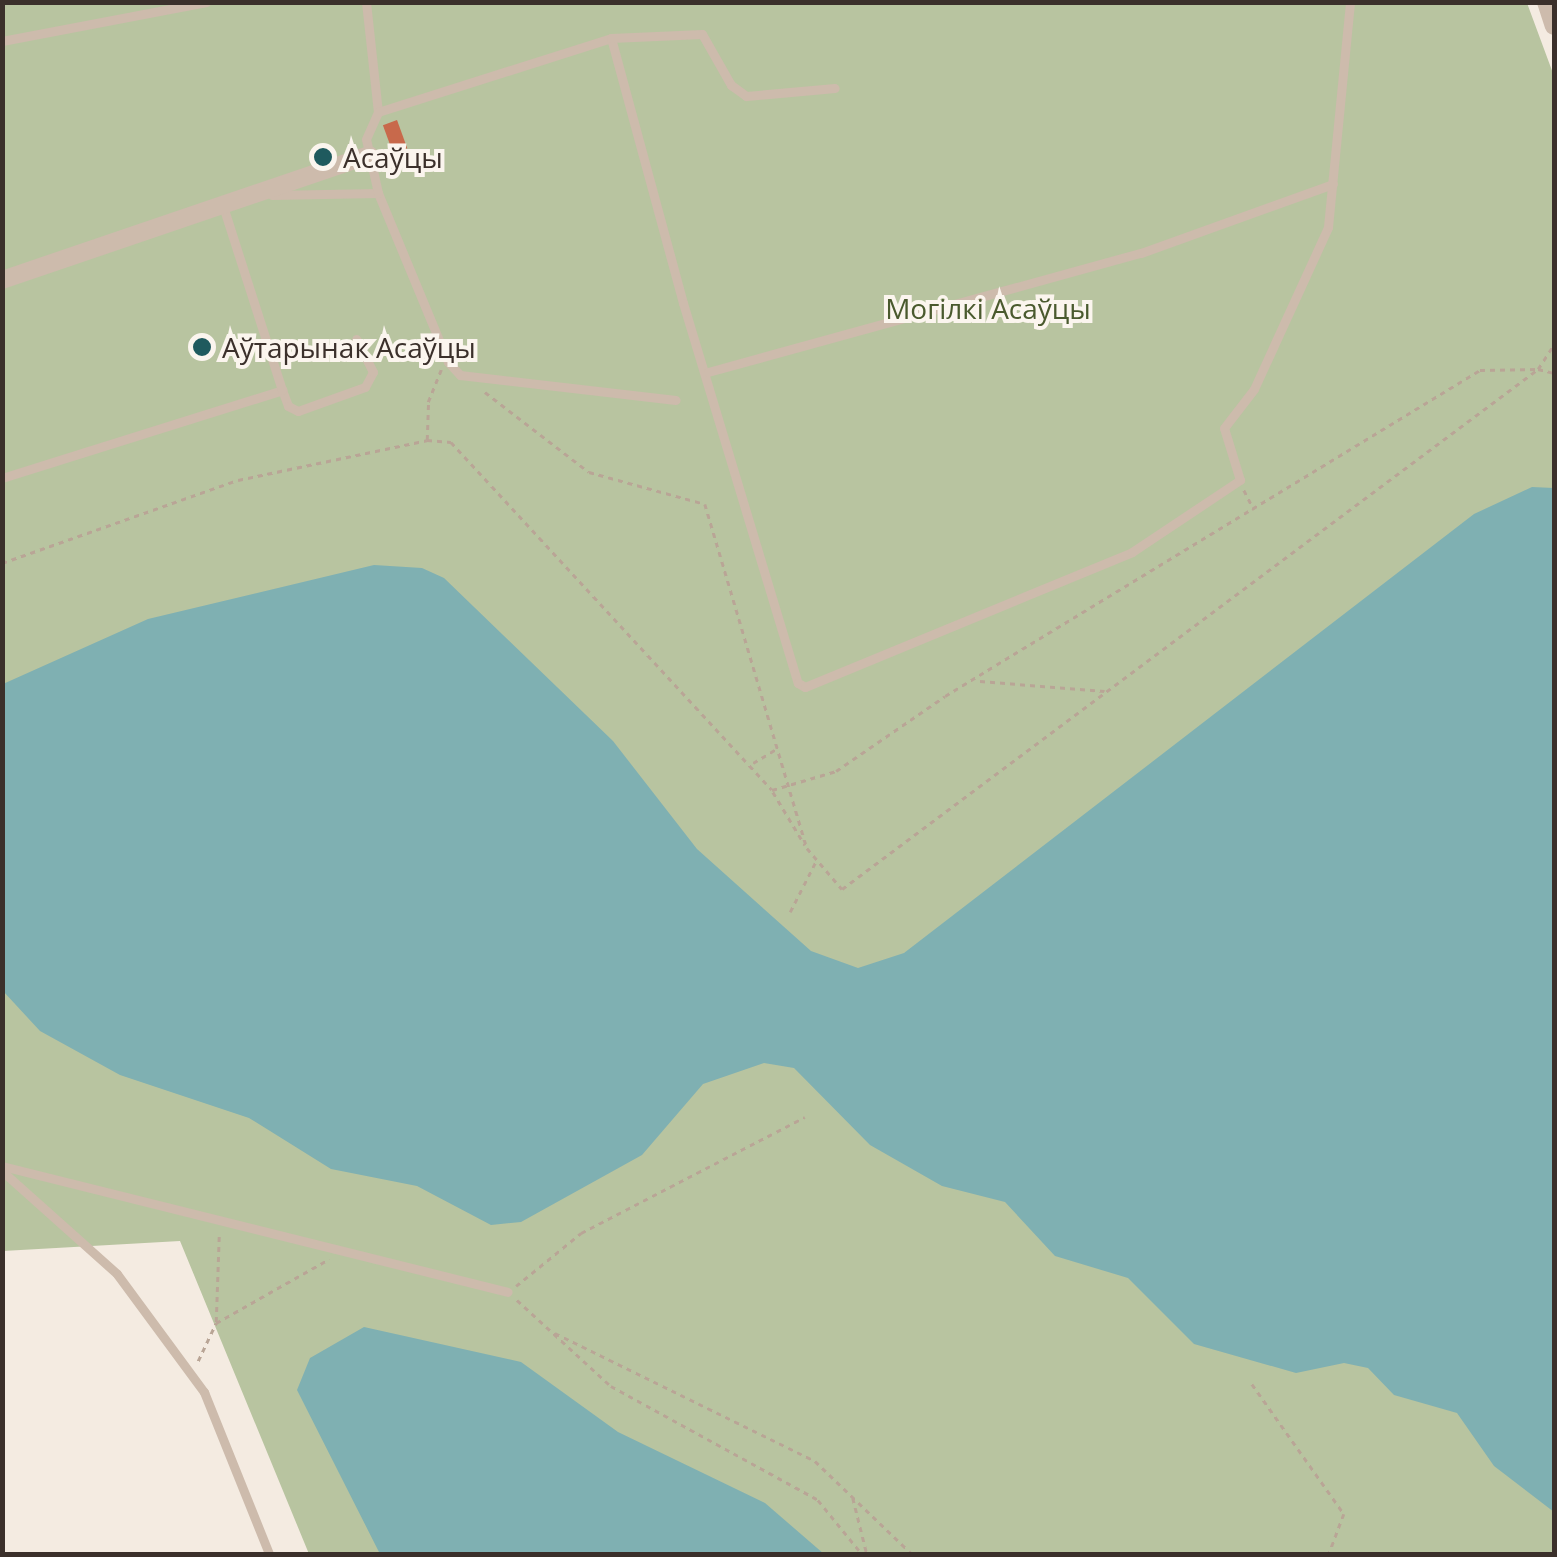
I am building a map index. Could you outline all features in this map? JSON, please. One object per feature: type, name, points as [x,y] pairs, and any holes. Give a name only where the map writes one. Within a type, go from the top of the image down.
[{"type":"street","points":[[1546,2],[1554,26]]},
{"type":"street","points":[[2,280],[369,155]]},
{"type":"lane","points":[[2,41],[206,2]]},
{"type":"lane","points":[[366,2],[378,112]]},
{"type":"lane","points":[[611,38],[798,683],[805,686],[1132,552],[1240,480],[1224,428],[1254,389],[1328,227],[1350,2]]},
{"type":"lane","points":[[676,400],[468,379],[448,362],[378,194],[369,155],[368,125],[378,112],[611,38],[702,34],[731,86],[746,96],[836,88]]},
{"type":"lane","points":[[708,372],[1141,253],[1333,184]]},
{"type":"lane","points":[[250,197],[378,194]]},
{"type":"lane","points":[[223,206],[288,406],[298,411],[365,387],[374,372],[356,339]]},
{"type":"lane","points":[[2,478],[282,390]]},
{"type":"lane","points":[[2,1168],[508,1292]]},
{"type":"lane","points":[[2,1168],[117,1274],[193,1377],[269,1554]]},
{"type":"path","points":[[1480,370],[1538,369],[1554,344]]},
{"type":"path","points":[[428,440],[428,402],[448,362]]},
{"type":"path","points":[[1240,480],[1254,512]]},
{"type":"path","points":[[978,680],[1108,691]]},
{"type":"path","points":[[751,765],[777,748]]},
{"type":"path","points":[[772,790],[807,848]]},
{"type":"path","points":[[790,912],[817,860]]},
{"type":"path","points":[[805,1117],[582,1233],[508,1292],[611,1386],[818,1500],[864,1554]]},
{"type":"path","points":[[193,1377],[216,1323],[220,1220]]},
{"type":"path","points":[[216,1323],[343,1251]]},
{"type":"path","points":[[549,1330],[815,1460],[912,1554]]},
{"type":"path","points":[[1252,1384],[1344,1514],[1329,1554]]},
{"type":"path","points":[[853,1496],[864,1554]]},
{"type":"green space","name":"Могілкі Асаўцы","points":[[3,3],[1527,3],[1554,76],[1554,1554],[309,1554],[180,1241],[3,1251]]},
{"type":"water","points":[[1532,487],[1554,488],[1554,1512],[1494,1466],[1457,1413],[1394,1395],[1368,1368],[1344,1363],[1296,1373],[1194,1344],[1128,1278],[1055,1256],[1005,1202],[942,1186],[870,1145],[794,1068],[764,1063],[703,1084],[642,1155],[521,1222],[491,1225],[417,1186],[331,1169],[249,1118],[120,1075],[40,1031],[3,991],[3,684],[148,619],[374,565],[422,568],[444,578],[613,741],[697,849],[811,951],[858,968],[904,953],[1474,514]]},
{"type":"water","points":[[364,1327],[521,1362],[618,1432],[765,1503],[824,1554],[380,1554],[297,1390],[310,1358]]},
{"type":"building","points":[[397,120],[407,148],[393,153],[383,125]]},
{"type":"place","name":"Асаўцы","points":[[323,157]]},
{"type":"place","name":"Аўтарынак Асаўцы","points":[[202,347]]}]
